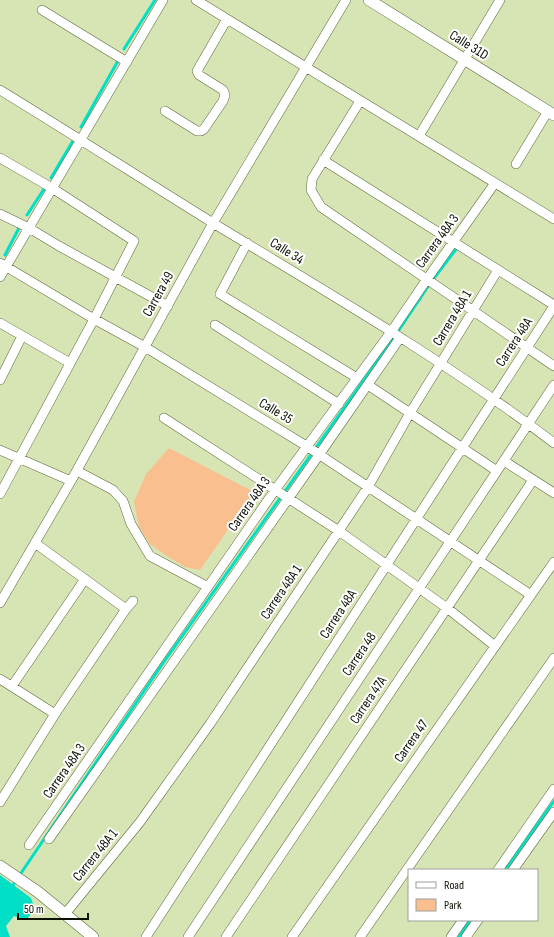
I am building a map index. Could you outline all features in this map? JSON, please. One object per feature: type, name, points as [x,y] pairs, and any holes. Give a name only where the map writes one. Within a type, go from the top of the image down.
[{"type":"street","points":[[0,277],[3,265],[29,228],[163,0]]},
{"type":"street","points":[[196,0],[554,220]]},
{"type":"street","name":"Carrera 49","points":[[0,604],[77,471],[213,223],[346,0]]},
{"type":"street","name":"Calle 31D","points":[[369,0],[551,113]]},
{"type":"street","points":[[419,136],[500,0]]},
{"type":"street","points":[[42,10],[127,62]]},
{"type":"street","points":[[165,111],[197,131],[204,129],[212,117],[226,95],[223,90],[199,75],[197,71],[226,19]]},
{"type":"street","name":"Calle 34","points":[[0,90],[441,363],[494,399],[554,443]]},
{"type":"street","points":[[360,101],[312,179],[311,190],[321,207],[427,279],[472,312],[554,366]]},
{"type":"street","points":[[516,164],[551,113]]},
{"type":"street","points":[[0,158],[52,188],[134,241],[0,494]]},
{"type":"street","points":[[323,160],[554,306]]},
{"type":"street","name":"Carrera 48A 3","points":[[29,845],[208,587],[277,491],[314,451],[339,404],[495,184]]},
{"type":"street","points":[[0,214],[29,228],[168,306]]},
{"type":"street","points":[[247,243],[220,294],[357,378]]},
{"type":"street","name":"Calle 35","points":[[3,265],[94,319],[145,347],[314,451],[531,595]]},
{"type":"street","name":"Carrera 48A 1","points":[[65,914],[140,822],[206,730],[368,487],[410,413],[498,270]]},
{"type":"street","name":"Carrera 48A","points":[[146,937],[554,306]]},
{"type":"street","points":[[0,323],[70,363]]},
{"type":"street","points":[[215,325],[339,404]]},
{"type":"street","points":[[0,380],[22,336]]},
{"type":"street","points":[[48,839],[288,498],[314,451],[368,385],[400,338]]},
{"type":"street","points":[[368,385],[497,471]]},
{"type":"street","name":"Carrera 48","points":[[188,937],[554,385]]},
{"type":"street","points":[[164,418],[339,531],[419,588],[495,646]]},
{"type":"street","points":[[0,450],[71,481]]},
{"type":"street","points":[[504,461],[554,493]]},
{"type":"street","points":[[77,471],[113,490],[123,501],[131,524],[150,556],[208,587]]},
{"type":"street","name":"Carrera 47A","points":[[226,937],[533,480]]},
{"type":"street","points":[[35,543],[126,608]]},
{"type":"street","name":"Carrera 47","points":[[292,937],[554,562]]},
{"type":"street","points":[[12,686],[85,579]]},
{"type":"street","points":[[0,802],[55,714],[126,608],[133,601]]},
{"type":"street","points":[[360,937],[554,658]]},
{"type":"street","points":[[0,679],[55,714]]},
{"type":"street","points":[[499,869],[554,789]]},
{"type":"street","points":[[514,869],[554,812]]},
{"type":"street","points":[[2,868],[38,892],[93,937]]},
{"type":"street","points":[[451,937],[462,921]]},
{"type":"street","points":[[466,937],[477,921]]},
{"type":"green space","points":[[169,448],[254,492],[200,570],[185,567],[167,556],[150,544],[139,527],[134,502],[146,474]]},
{"type":"water","points":[[0,875],[31,898],[35,909],[26,920],[14,916],[6,926],[10,937],[0,937]]},
{"type":"waterway","points":[[124,49],[155,0]]},
{"type":"waterway","points":[[81,127],[119,59]]},
{"type":"waterway","points":[[51,178],[74,139]]},
{"type":"waterway","points":[[27,215],[44,189]]},
{"type":"waterway","points":[[5,255],[20,226]]},
{"type":"waterway","points":[[13,885],[161,666],[393,339],[431,282],[457,248]]},
{"type":"waterway","points":[[506,869],[554,801]]},
{"type":"waterway","points":[[459,937],[469,921]]}]
